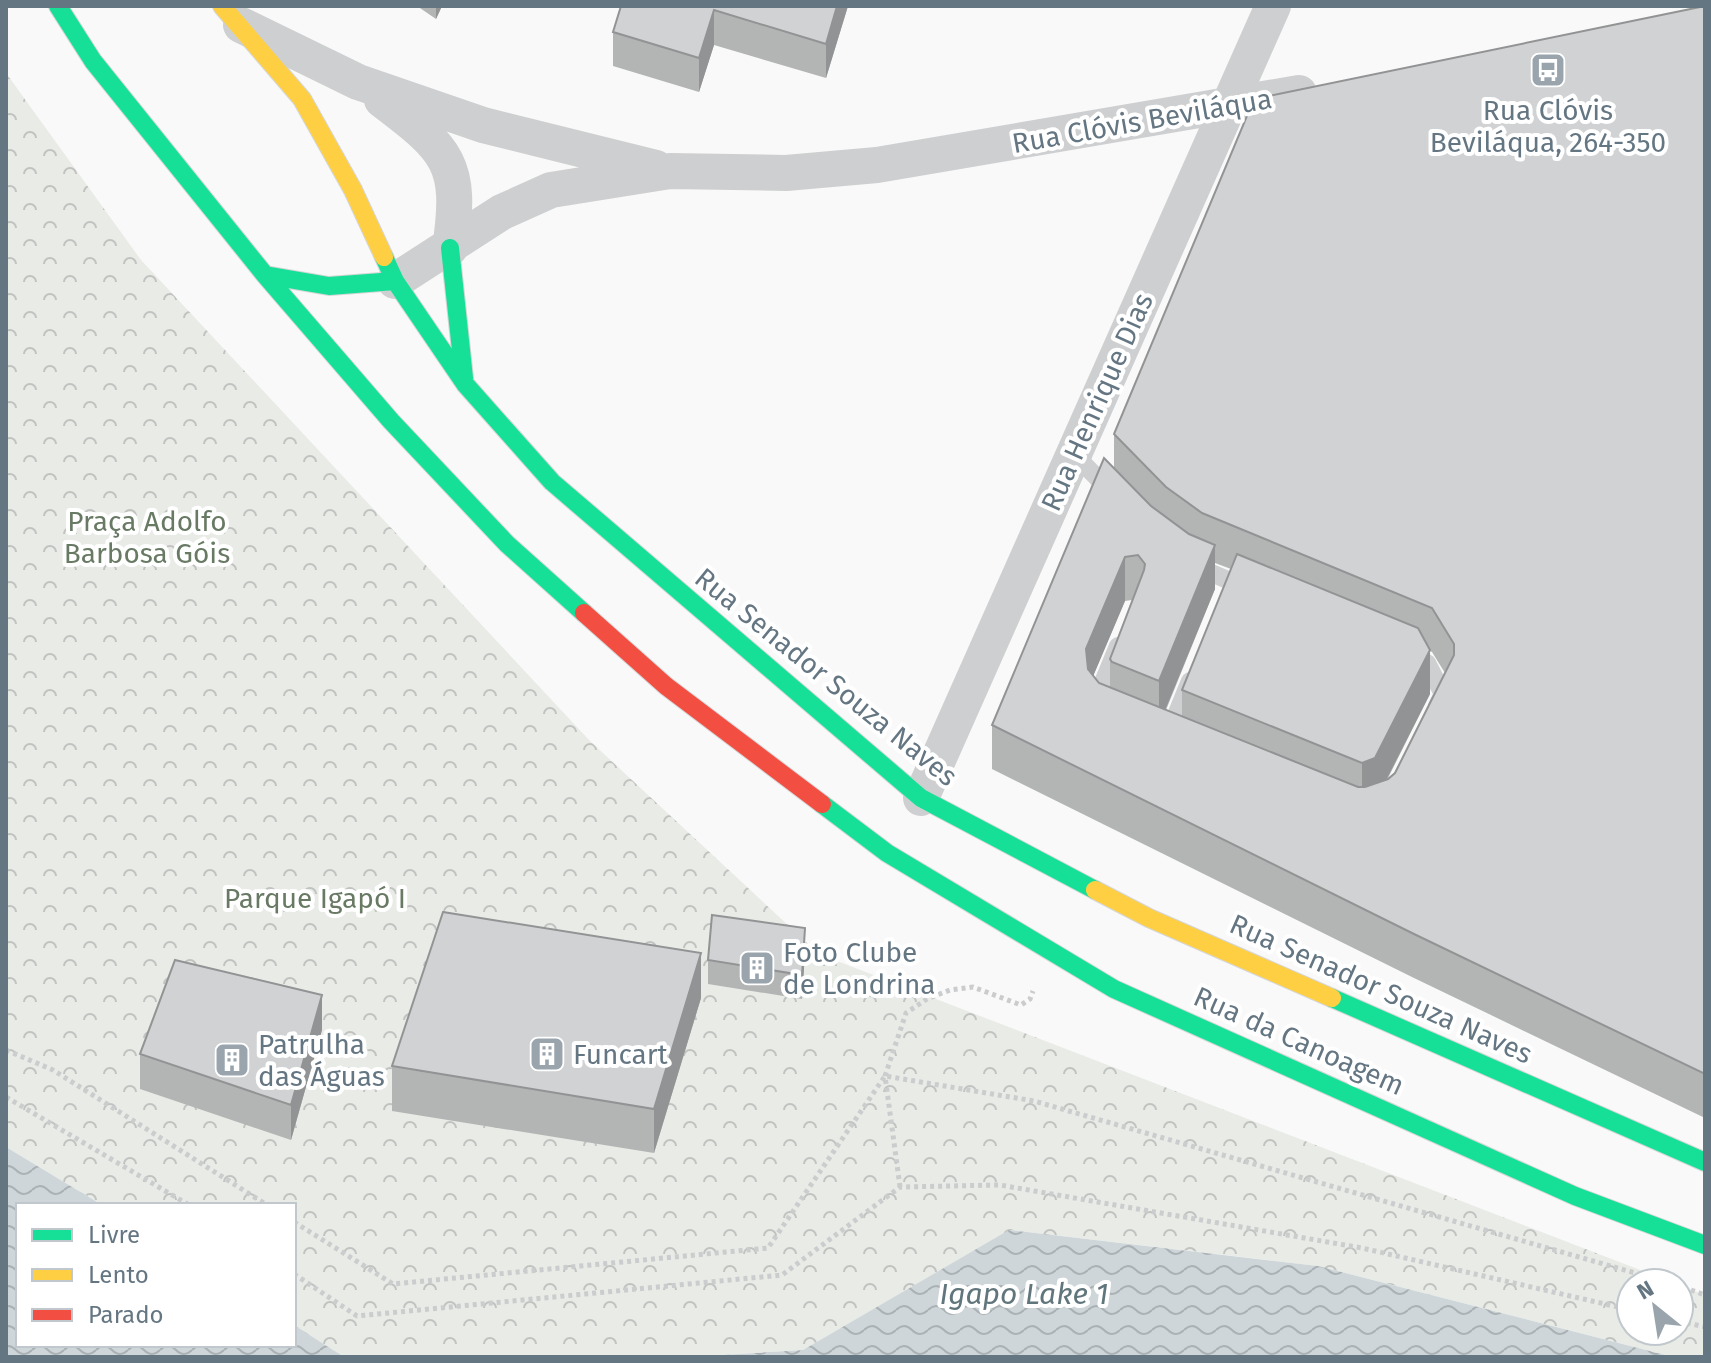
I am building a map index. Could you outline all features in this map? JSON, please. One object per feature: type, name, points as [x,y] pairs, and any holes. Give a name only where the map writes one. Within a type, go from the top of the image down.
[{"type":"main road","name":"Rua da Canoagem","points":[[58,6],[93,61],[265,275],[391,421],[507,544],[666,686],[887,853],[1114,989],[1575,1196],[1705,1245]]},
{"type":"main road","name":"Rua Senador Souza Naves","points":[[230,14],[302,99],[353,190],[395,281],[465,384],[552,482],[921,798],[1149,918],[1705,1162]]},
{"type":"main road","points":[[450,248],[465,384]]},
{"type":"main road","points":[[265,275],[311,287],[329,288],[395,281]]},
{"type":"street","name":"Rua Henrique Dias","points":[[921,798],[1273,6]]},
{"type":"street","name":"Rua Clóvis Beviláqua","points":[[230,14],[358,82],[483,125],[670,171]]},
{"type":"street","points":[[358,82],[431,137],[452,172],[456,209],[450,248]]},
{"type":"street","name":"Rua Clóvis Beviláqua","points":[[395,281],[502,212],[551,190],[670,171],[786,173],[877,165],[1336,86]]},
{"type":"lane","points":[[1074,454],[1126,508]]},
{"type":"lane","points":[[1184,559],[1228,589],[1258,593]]},
{"type":"lane","points":[[1104,716],[1098,707],[1097,697],[1127,624]]},
{"type":"lane","points":[[1398,651],[1427,663],[1443,694],[1430,720]]},
{"type":"lane","points":[[1166,741],[1195,669]]},
{"type":"path","points":[[296,1223],[393,1284],[768,1248],[885,1076],[906,1013],[927,999],[950,990],[973,987],[1021,1005],[1030,999],[1033,992],[1029,986]]},
{"type":"path","points":[[6,1050],[53,1070],[264,1203]]},
{"type":"path","points":[[885,1076],[900,1187]]},
{"type":"path","points":[[885,1076],[1034,1101],[1615,1267]]},
{"type":"path","points":[[6,1097],[186,1203]]},
{"type":"path","points":[[296,1275],[357,1316],[782,1275],[900,1187],[1000,1185],[1362,1248],[1615,1306]]},
{"type":"green space","name":"Parque Igapó I","points":[[6,73],[141,260],[590,741],[819,954],[1632,1267],[1615,1267],[1615,1342],[1318,1266],[1010,1230],[803,1350],[691,1357],[344,1357],[296,1326],[296,1203],[99,1203],[6,1147]]},
{"type":"green space","name":"Parque Igapó I","points":[[1695,1291],[1705,1295],[1705,1357],[1673,1357],[1634,1347],[1695,1347]]},
{"type":"water","points":[[6,1147],[99,1203],[16,1203],[16,1347],[296,1347],[296,1326],[344,1357],[6,1357]]},
{"type":"water","name":"Igapo Lake 1","points":[[1009,1230],[1318,1266],[1615,1342],[1615,1347],[1634,1347],[1673,1357],[691,1357],[803,1350]]},
{"type":"building","points":[[621,6],[837,6],[826,44],[714,10],[699,58],[613,32]]},
{"type":"building","points":[[1705,6],[1705,1074],[992,725],[1104,458],[1151,506],[1189,534],[1215,545],[1159,681],[1110,659],[1145,564],[1138,555],[1125,557],[1086,649],[1088,669],[1099,683],[1358,787],[1388,779],[1395,773],[1454,655],[1454,644],[1432,608],[1202,513],[1166,487],[1114,434],[1254,99]]},
{"type":"building","points":[[1237,554],[1418,628],[1430,650],[1375,758],[1362,763],[1182,690]]},
{"type":"building","name":"Funcart","points":[[443,912],[701,953],[654,1109],[392,1066]]},
{"type":"building","points":[[712,915],[805,928],[802,975],[708,960]]},
{"type":"building","name":"Patrulha das Águas","points":[[175,960],[322,995],[291,1105],[140,1054]]},
{"type":"traffic: fast","points":[[58,6],[93,61],[265,275],[391,421],[507,544],[584,613]]},
{"type":"traffic: fast","points":[[450,248],[464,378]]},
{"type":"traffic: fast","points":[[384,257],[395,281],[465,384],[552,482],[921,798],[1095,890]]},
{"type":"traffic: fast","points":[[265,275],[329,286],[395,281]]},
{"type":"traffic: fast","points":[[822,804],[887,853],[1114,989],[1575,1196],[1705,1245]]},
{"type":"traffic: fast","points":[[1332,998],[1705,1162]]},
{"type":"traffic: slow","points":[[222,6],[302,99],[353,190],[384,257]]},
{"type":"traffic: slow","points":[[1095,890],[1149,918],[1332,998]]},
{"type":"traffic: jam","points":[[584,613],[666,686],[822,804]]},
{"type":"place","name":"Rua Clóvis Beviláqua, 264-350","points":[[1548,70]]},
{"type":"place","name":"Foto Clube de Londrina","points":[[757,968]]},
{"type":"place","name":"Funcart","points":[[547,1054]]},
{"type":"place","name":"Patrulha das Águas","points":[[232,1060]]},
{"type":"park label","name":"Praça Adolfo Barbosa Góis","points":[[147,537]]}]
